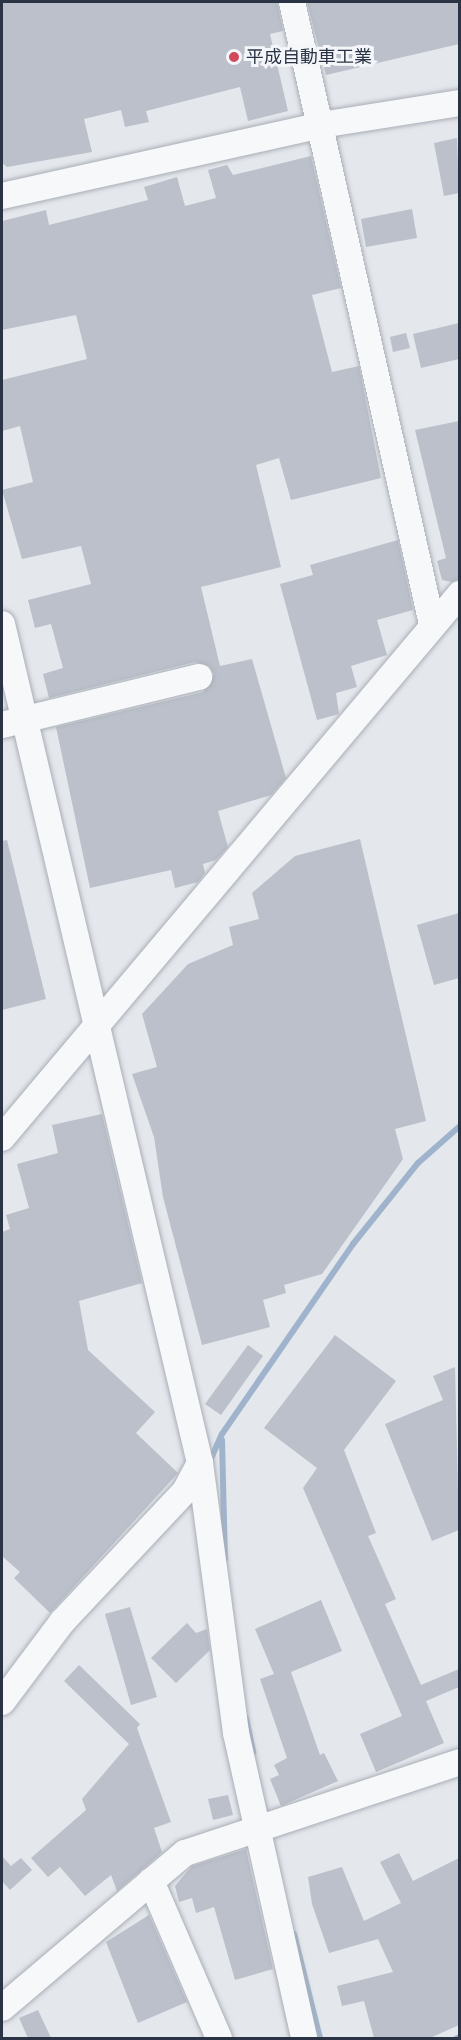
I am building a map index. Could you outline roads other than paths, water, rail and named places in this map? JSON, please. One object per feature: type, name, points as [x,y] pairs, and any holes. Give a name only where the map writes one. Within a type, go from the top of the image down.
[{"type":"street","points":[[292,2],[432,624]]},
{"type":"street","points":[[2,196],[321,125],[459,103]]},
{"type":"street","points":[[2,1138],[459,594]]},
{"type":"street","points":[[2,624],[13,723],[96,1026],[200,1463],[254,1833],[304,2038]]},
{"type":"street","points":[[13,723],[199,677]]},
{"type":"street","points":[[2,1702],[62,1622],[185,1491],[200,1463]]},
{"type":"street","points":[[2,2008],[185,1854],[254,1833],[459,1762]]},
{"type":"street","points":[[151,1881],[219,2038]]},
{"type":"waterway","points":[[209,1463],[222,1434],[353,1244],[418,1163],[460,1126]]},
{"type":"waterway","points":[[222,1440],[225,1559]]},
{"type":"waterway","points":[[246,1718],[253,1752]]},
{"type":"waterway","points":[[294,1934],[320,2038]]},
{"type":"place","name":"平成自動車工業","points":[[234,57]]}]
